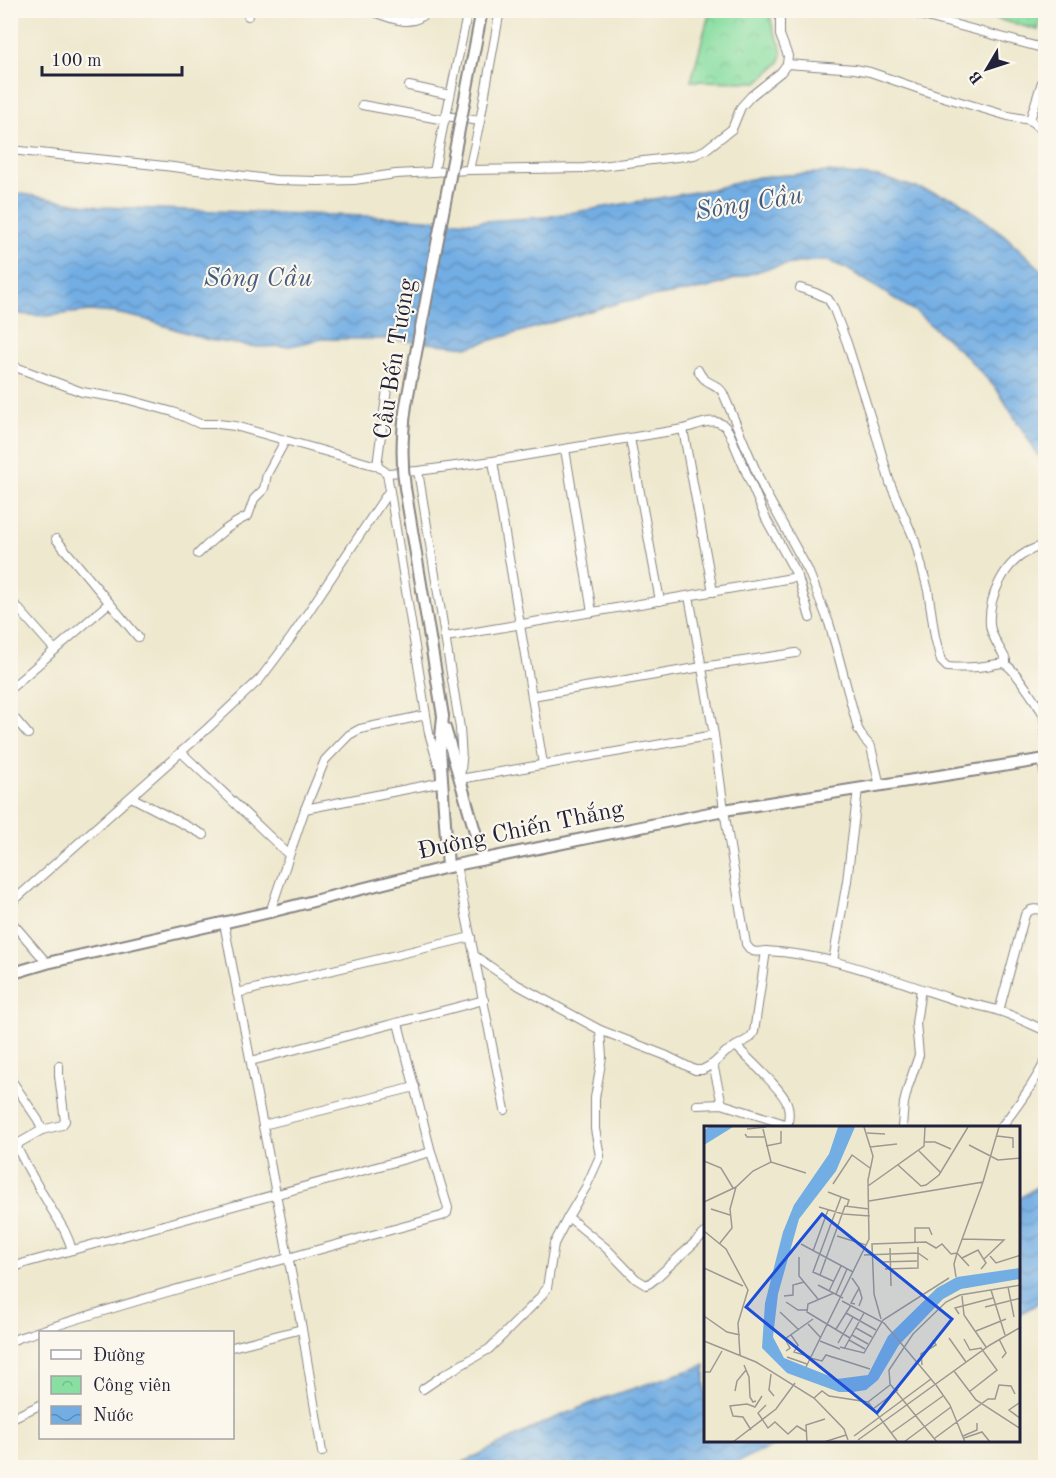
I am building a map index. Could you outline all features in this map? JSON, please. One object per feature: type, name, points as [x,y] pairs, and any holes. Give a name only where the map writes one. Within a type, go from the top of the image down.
[{"type":"main road","name":"Cầu Bến Tượng","points":[[442,716],[405,488],[402,431],[482,10]]},
{"type":"main road","points":[[442,716],[483,859]]},
{"type":"main road","points":[[442,716],[440,748],[452,866]]},
{"type":"main road","name":"Đường Chiến Thắng","points":[[10,974],[47,963],[224,923],[483,859],[724,810],[1044,759]]},
{"type":"street","points":[[369,10],[413,22],[421,18],[428,10]]},
{"type":"street","points":[[434,172],[468,10]]},
{"type":"street","points":[[469,170],[500,10]]},
{"type":"street","points":[[10,150],[276,180],[318,181],[469,170],[584,168],[694,155],[705,150],[732,129],[741,107],[787,64],[788,56],[780,35],[780,10]]},
{"type":"street","points":[[901,10],[1046,49]]},
{"type":"street","points":[[787,64],[870,72],[936,95],[1030,120],[1046,134]]},
{"type":"street","points":[[1030,120],[1046,69]]},
{"type":"street","points":[[410,86],[450,95]]},
{"type":"street","points":[[362,105],[480,121]]},
{"type":"street","points":[[800,288],[828,299],[847,343],[890,483],[915,541],[928,590],[941,661],[947,667],[961,668],[1006,664]]},
{"type":"street","points":[[10,365],[82,392],[126,399],[173,412],[200,424],[235,426],[377,466],[387,473],[493,461],[718,422],[725,425],[766,519],[798,577],[810,618]]},
{"type":"street","points":[[698,370],[704,380],[720,388],[723,393],[764,490],[808,570],[834,639],[858,729],[872,747],[880,786]]},
{"type":"street","points":[[377,466],[388,381]]},
{"type":"street","points":[[683,429],[713,592]]},
{"type":"street","points":[[630,438],[660,601]]},
{"type":"street","points":[[198,554],[222,531],[248,516],[254,499],[264,489],[267,474],[285,441]]},
{"type":"street","points":[[565,449],[592,612]]},
{"type":"street","points":[[493,461],[543,764]]},
{"type":"street","points":[[418,471],[460,728],[462,760],[460,779],[714,735]]},
{"type":"street","points":[[305,809],[443,782],[429,733],[387,473]]},
{"type":"street","points":[[10,904],[260,679],[294,634],[390,491]]},
{"type":"street","points":[[56,539],[138,637]]},
{"type":"street","points":[[1045,545],[1028,551],[1017,559],[1003,575],[993,599],[990,626],[1006,664],[1018,677],[1044,716],[1046,739]]},
{"type":"street","points":[[446,637],[798,577]]},
{"type":"street","points":[[689,596],[714,735],[746,944],[750,950],[753,952],[781,952],[833,962],[881,975],[953,1000],[999,1011],[1046,1031]]},
{"type":"street","points":[[10,599],[55,650]]},
{"type":"street","points":[[10,689],[109,603]]},
{"type":"street","points":[[532,696],[796,653]]},
{"type":"street","points":[[10,712],[28,734]]},
{"type":"street","points":[[270,912],[305,809],[325,760],[349,735],[360,729],[426,715]]},
{"type":"street","points":[[181,752],[289,855]]},
{"type":"street","points":[[1044,759],[1046,784]]},
{"type":"street","points":[[833,962],[847,881],[858,789]]},
{"type":"street","points":[[131,797],[204,834]]},
{"type":"street","points":[[452,866],[471,937],[505,1110]]},
{"type":"street","points":[[999,1011],[1025,915],[1029,910],[1035,908],[1046,911]]},
{"type":"street","points":[[10,920],[47,963]]},
{"type":"street","points":[[224,923],[302,1329],[322,1452]]},
{"type":"street","points":[[237,993],[471,937]]},
{"type":"street","points":[[475,956],[514,983],[600,1030],[667,1056],[695,1070],[702,1070],[750,1038],[754,1032],[766,951]]},
{"type":"street","points":[[902,1126],[904,1103],[919,1055],[916,1023],[921,989]]},
{"type":"street","points":[[250,1061],[484,1000]]},
{"type":"street","points":[[39,1331],[97,1312],[447,1213],[448,1208],[431,1152],[398,1023]]},
{"type":"street","points":[[423,1389],[489,1349],[547,1288],[554,1244],[586,1187],[600,1156],[594,1129],[595,1098],[602,1057],[600,1030]]},
{"type":"street","points":[[697,1105],[722,1104],[787,1126],[788,1106],[783,1095],[736,1046]]},
{"type":"street","points":[[1002,1126],[1018,1106],[1046,1060]]},
{"type":"street","points":[[713,1064],[722,1104]]},
{"type":"street","points":[[59,1066],[65,1121],[57,1128],[42,1130],[19,1143],[17,1148],[68,1235],[72,1250]]},
{"type":"street","points":[[10,1078],[38,1119],[42,1130]]},
{"type":"street","points":[[263,1125],[415,1087]]},
{"type":"street","points":[[10,1269],[431,1152]]},
{"type":"street","points":[[568,1217],[606,1248],[636,1279],[646,1285],[704,1234]]},
{"type":"street","points":[[234,1346],[302,1329]]},
{"type":"street","points":[[10,1342],[39,1331]]},
{"type":"street","points":[[10,1419],[39,1405]]},
{"type":"green space","points":[[983,10],[1043,11],[1038,30],[982,15]]},
{"type":"green space","points":[[710,11],[769,11],[773,29],[780,44],[782,55],[779,63],[758,82],[691,81]]},
{"type":"water","name":"Sông Cầu","points":[[829,172],[879,177],[956,199],[1003,234],[1045,273],[1045,470],[1040,458],[998,391],[968,358],[916,312],[846,268],[828,261],[811,261],[768,268],[708,288],[621,302],[469,347],[386,339],[322,339],[290,346],[257,347],[208,340],[144,319],[115,313],[89,311],[46,316],[18,314],[11,311],[10,192],[99,207],[393,217],[472,222],[545,217],[713,189],[759,177]]},
{"type":"water","points":[[1045,1181],[1045,1296],[1034,1306],[1020,1313],[1020,1198]]},
{"type":"water","points":[[704,1365],[704,1442],[783,1442],[727,1467],[454,1467],[543,1423],[604,1398]]}]
